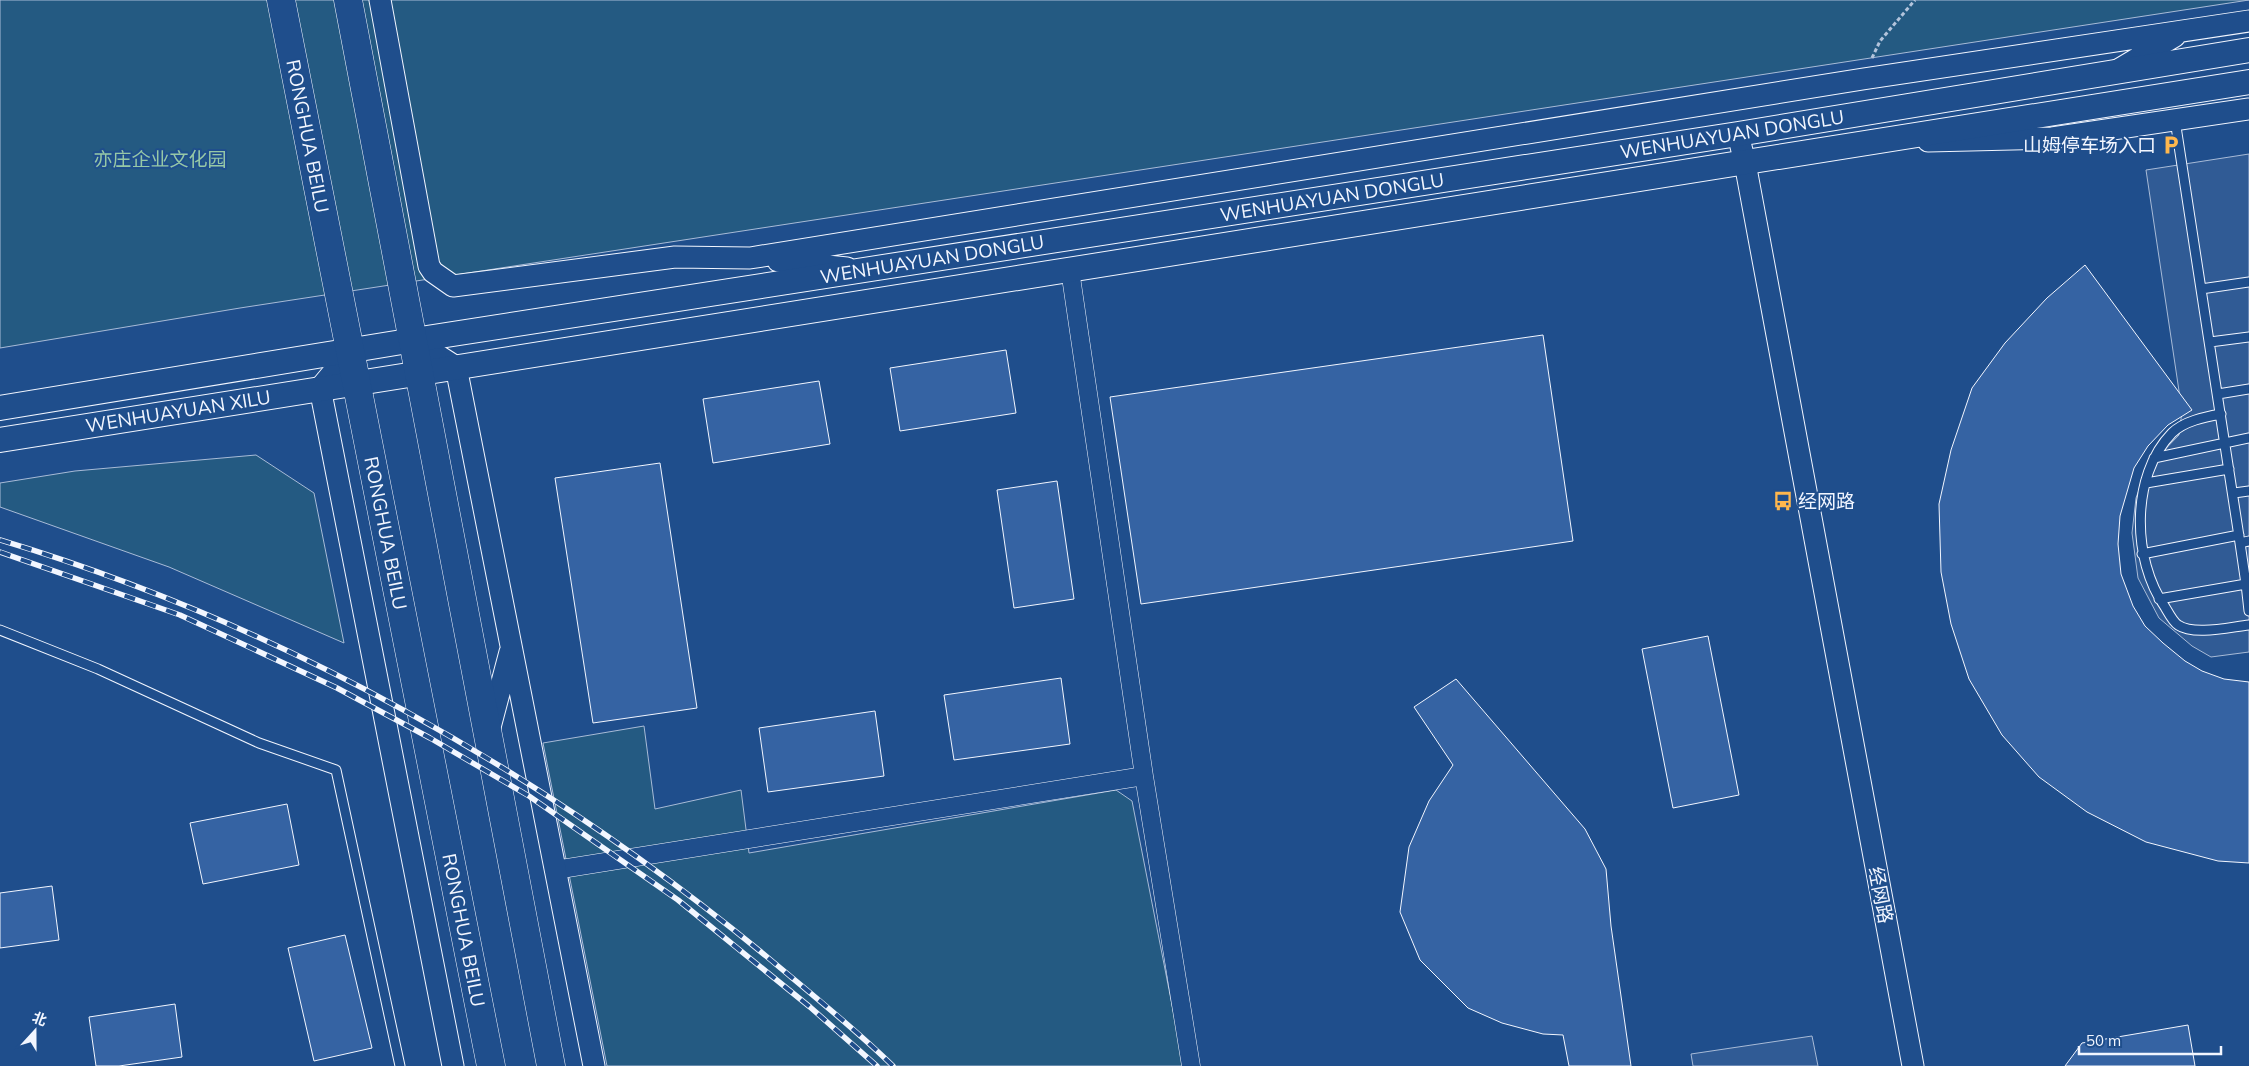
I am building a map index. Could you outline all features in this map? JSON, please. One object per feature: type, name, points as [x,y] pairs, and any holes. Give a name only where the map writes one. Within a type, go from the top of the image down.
[{"type":"main road","name":"RONGHUA BEILU","points":[[281,0],[491,1066]]},
{"type":"main road","points":[[348,0],[421,373],[551,1066]]},
{"type":"main road","name":"WENHUAYUAN DONGLU","points":[[350,352],[414,340],[1738,134],[2249,50]]},
{"type":"main road","name":"WENHUAYUAN DONGLU","points":[[356,383],[2249,82]]},
{"type":"main road","name":"WENHUAYUAN XILU","points":[[0,408],[350,352]]},
{"type":"main road","name":"WENHUAYUAN XILU","points":[[0,440],[356,383]]},
{"type":"street","points":[[380,0],[429,266],[433,272],[454,286],[675,257],[750,258],[865,270]]},
{"type":"street","points":[[750,258],[1863,79],[2249,21]]},
{"type":"street","points":[[2113,73],[2184,30]]},
{"type":"street","points":[[1870,143],[2052,138],[2249,109]]},
{"type":"street","name":"经网路","points":[[1738,134],[1745,163],[1913,1066]]},
{"type":"street","points":[[1070,270],[1144,776],[1191,1066]]},
{"type":"street","points":[[414,340],[456,367],[594,1066]]},
{"type":"street","points":[[350,352],[320,388],[453,1066]]},
{"type":"street","points":[[489,734],[511,646]]},
{"type":"street","points":[[555,870],[1144,776]]},
{"type":"lane","points":[[2175,120],[2229,469],[2243,540],[2249,611]]},
{"type":"lane","points":[[2202,289],[2249,282]]},
{"type":"lane","points":[[2210,342],[2249,337]]},
{"type":"lane","points":[[2218,394],[2249,389]]},
{"type":"lane","points":[[2221,414],[2196,419],[2173,432],[2154,458],[2146,483],[2142,509],[2142,554],[2149,581],[2177,625],[2193,631],[2249,625]]},
{"type":"lane","points":[[2154,458],[2249,438]]},
{"type":"lane","points":[[2146,483],[2229,469]]},
{"type":"lane","points":[[2234,493],[2249,491]]},
{"type":"lane","points":[[2142,554],[2243,540]]},
{"type":"lane","points":[[2159,598],[2247,584]]},
{"type":"lane","points":[[0,630],[98,669],[259,743],[336,770],[400,1066]]},
{"type":"path","points":[[1863,79],[1880,41],[1914,0]]},
{"type":"green space","name":"亦庄企业文化园","points":[[0,0],[2249,0],[240,308],[0,348]]},
{"type":"green space","points":[[256,455],[314,493],[344,643],[169,567],[0,507],[0,483],[75,471]]},
{"type":"green space","points":[[644,726],[655,809],[741,790],[749,853],[1116,790],[1132,801],[1184,1066],[607,1066],[543,743]]},
{"type":"shaded area","points":[[2249,154],[2249,652],[2211,657],[2192,646],[2159,618],[2138,578],[2132,533],[2136,498],[2147,468],[2179,435],[2182,411],[2146,170]]},
{"type":"shaded area","points":[[1812,1036],[1818,1066],[1693,1066],[1691,1054]]},
{"type":"building","points":[[2085,265],[2192,410],[2168,425],[2148,446],[2134,468],[2120,516],[2118,544],[2121,574],[2133,606],[2145,626],[2163,643],[2185,661],[2202,671],[2224,679],[2249,682],[2249,863],[2218,861],[2146,842],[2087,812],[2039,777],[2002,735],[1969,679],[1951,624],[1941,572],[1939,504],[1951,450],[1972,388],[2005,343],[2047,298]]},
{"type":"building","points":[[1543,335],[1573,541],[1141,604],[1110,397]]},
{"type":"building","points":[[1006,350],[1016,413],[900,431],[890,368]]},
{"type":"building","points":[[819,381],[830,444],[713,463],[703,399]]},
{"type":"building","points":[[660,463],[697,708],[593,723],[555,478]]},
{"type":"building","points":[[1057,481],[1074,599],[1014,608],[997,490]]},
{"type":"building","points":[[1708,636],[1739,795],[1673,808],[1642,649]]},
{"type":"building","points":[[1061,678],[1070,744],[954,760],[944,695]]},
{"type":"building","points":[[1456,679],[1585,829],[1606,869],[1611,926],[1631,1066],[1569,1066],[1563,1035],[1543,1034],[1502,1023],[1468,1008],[1420,960],[1400,912],[1409,847],[1429,801],[1453,765],[1414,707]]},
{"type":"building","points":[[875,711],[884,776],[768,792],[759,728]]},
{"type":"building","points":[[287,804],[299,865],[203,884],[190,823]]},
{"type":"building","points":[[52,886],[59,940],[0,948],[0,893]]},
{"type":"building","points":[[345,935],[372,1048],[314,1061],[288,948]]},
{"type":"building","points":[[175,1004],[182,1057],[119,1066],[96,1066],[89,1017]]},
{"type":"building","points":[[2188,1025],[2195,1066],[2065,1066],[2082,1043]]},
{"type":"railway","points":[[0,540],[104,574],[206,614],[306,660],[404,710],[499,765],[591,825],[680,888],[815,996],[893,1066]]},
{"type":"railway","points":[[0,552],[180,615],[337,688],[430,738],[529,796],[678,900],[810,1007],[877,1066]]},
{"type":"place","name":"山姆停车场入口","points":[[2171,145]]},
{"type":"place","name":"经网路","points":[[1783,501]]}]
